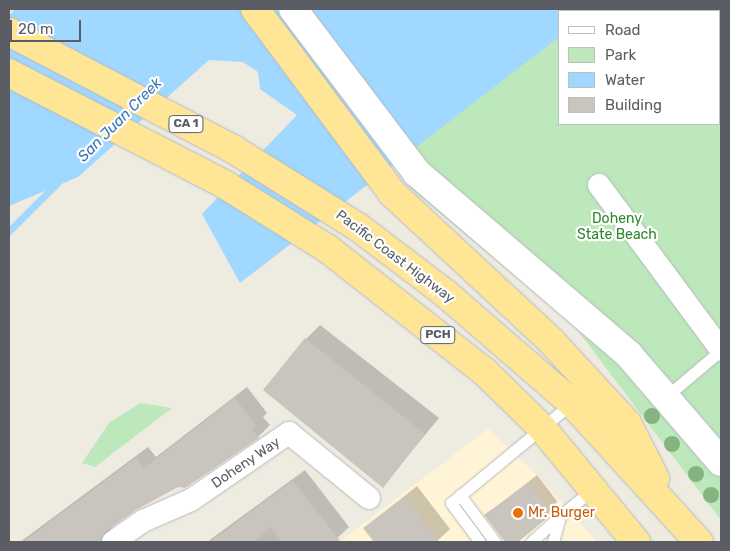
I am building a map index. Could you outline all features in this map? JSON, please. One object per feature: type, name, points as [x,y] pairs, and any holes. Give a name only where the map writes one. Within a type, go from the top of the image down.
[{"type":"highway","points":[[255,9],[393,194],[551,341],[627,423],[668,504]]},
{"type":"highway","name":"Pacific Coast Highway","points":[[9,32],[233,149],[358,227],[444,293],[572,403],[668,504],[699,542]]},
{"type":"highway","name":"CA 1","points":[[9,73],[224,184],[328,249]]},
{"type":"highway","points":[[9,81],[103,120]]},
{"type":"highway","name":"PCH","points":[[328,249],[484,372],[542,428],[594,488],[636,542]]},
{"type":"street","points":[[293,9],[417,173],[630,355],[668,395],[721,462]]},
{"type":"street","points":[[599,185],[721,350]]},
{"type":"street","name":"Doheny Way","points":[[113,542],[143,521],[190,500],[289,433],[369,498]]},
{"type":"lane","points":[[668,395],[721,350]]},
{"type":"lane","points":[[480,542],[451,503],[572,403]]},
{"type":"lane","points":[[531,542],[594,488]]},
{"type":"lane","points":[[460,495],[495,542]]},
{"type":"lane","points":[[554,542],[560,516]]},
{"type":"shaded area","points":[[488,429],[538,476],[597,542],[339,542]]},
{"type":"green space","name":"Doheny State Beach","points":[[275,9],[721,9],[721,520],[575,327],[410,188]]},
{"type":"green space","points":[[140,403],[172,408],[95,467],[82,463],[109,423]]},
{"type":"water","points":[[15,9],[595,9],[558,10],[558,38],[240,283],[202,214],[297,115],[260,89],[258,72],[243,62],[209,60],[78,177],[9,206],[9,16]]},
{"type":"building","points":[[305,338],[425,434],[383,488],[263,390]]},
{"type":"building","points":[[235,398],[256,426],[252,429],[259,438],[185,488],[178,487],[136,510],[105,532],[100,542],[23,542],[136,458],[144,468]]},
{"type":"building","points":[[293,481],[341,542],[282,542],[271,527],[253,542],[210,542]]},
{"type":"building","name":"Mr. Burger","points":[[529,482],[549,510],[546,519],[518,542],[505,542],[484,515]]},
{"type":"building","points":[[405,496],[439,542],[374,542],[363,528]]},
{"type":"waterway","name":"San Juan Creek","points":[[9,231],[58,182]]},
{"type":"place","name":"Mr. Burger","points":[[518,513]]}]
